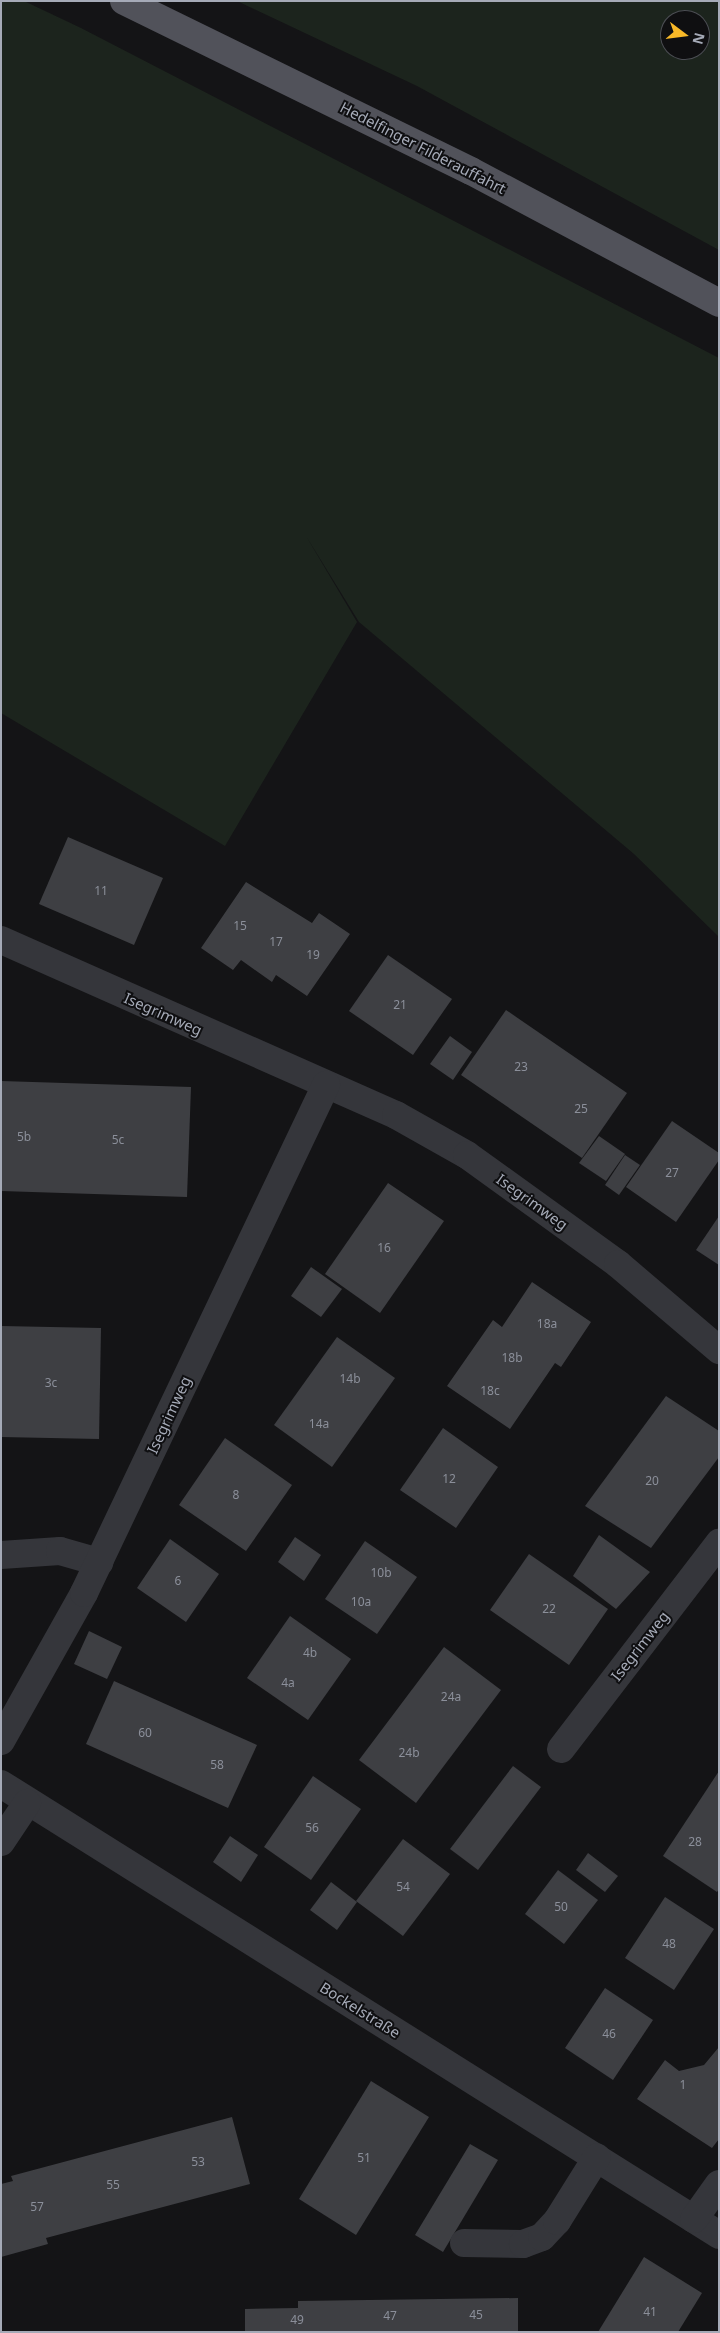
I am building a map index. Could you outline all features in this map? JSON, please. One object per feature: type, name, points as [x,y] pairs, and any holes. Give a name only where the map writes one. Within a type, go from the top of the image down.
[{"type":"main road","name":"Hedelfinger Filderauffahrt","points":[[124,1],[471,171],[719,303]]},
{"type":"street","name":"Isegrimweg","points":[[1,940],[396,1115],[467,1155],[618,1264],[719,1350]]},
{"type":"street","name":"Isegrimweg","points":[[1,1740],[99,1562],[326,1085]]},
{"type":"street","name":"Isegrimweg","points":[[561,1748],[719,1543]]},
{"type":"street","points":[[1,1555],[60,1551],[99,1562]]},
{"type":"street","name":"Bockelstraße","points":[[1,1784],[27,1804],[597,2157],[719,2235]]},
{"type":"street","points":[[1,1842],[27,1804]]},
{"type":"street","points":[[464,2243],[524,2244],[542,2237],[557,2221],[597,2157]]},
{"type":"street","points":[[694,2219],[719,2184]]},
{"type":"shaded area","points":[[1,1],[24,1],[81,28],[719,358],[719,937],[634,854],[359,622],[306,536],[357,622],[225,846],[1,713]]},
{"type":"shaded area","points":[[237,1],[719,1],[719,250],[417,86]]},
{"type":"building","points":[[68,837],[163,878],[134,945],[39,904]]},
{"type":"building","points":[[246,882],[312,923],[319,913],[350,934],[307,996],[276,975],[272,982],[241,960],[233,970],[201,948]]},
{"type":"building","points":[[388,955],[452,999],[413,1055],[349,1011]]},
{"type":"building","points":[[506,1010],[627,1093],[582,1158],[461,1075]]},
{"type":"building","points":[[450,1036],[472,1052],[453,1080],[430,1064]]},
{"type":"building","points":[[1,1081],[191,1087],[187,1197],[1,1191]]},
{"type":"building","points":[[672,1121],[719,1153],[719,1160],[676,1222],[626,1187]]},
{"type":"building","points":[[599,1136],[625,1154],[606,1181],[579,1163]]},
{"type":"building","points":[[625,1155],[640,1165],[619,1195],[605,1185]]},
{"type":"building","points":[[388,1183],[444,1221],[380,1313],[325,1274]]},
{"type":"building","points":[[719,1216],[719,1265],[696,1250]]},
{"type":"building","points":[[311,1267],[342,1289],[321,1317],[291,1296]]},
{"type":"building","points":[[532,1282],[591,1322],[561,1367],[555,1363],[510,1429],[447,1386],[493,1320],[502,1327]]},
{"type":"building","points":[[1,1326],[101,1328],[99,1439],[1,1437]]},
{"type":"building","points":[[337,1337],[395,1378],[332,1467],[274,1425]]},
{"type":"building","points":[[666,1396],[719,1431],[719,1457],[651,1548],[585,1506]]},
{"type":"building","points":[[443,1428],[498,1467],[456,1528],[400,1490]]},
{"type":"building","points":[[225,1438],[292,1485],[246,1551],[179,1505]]},
{"type":"building","points":[[599,1535],[650,1572],[616,1609],[573,1576]]},
{"type":"building","points":[[295,1537],[321,1555],[304,1581],[278,1562]]},
{"type":"building","points":[[170,1539],[219,1574],[186,1622],[137,1588]]},
{"type":"building","points":[[365,1541],[417,1577],[377,1634],[325,1599]]},
{"type":"building","points":[[529,1554],[608,1609],[569,1665],[490,1610]]},
{"type":"building","points":[[290,1616],[351,1659],[308,1720],[247,1678]]},
{"type":"building","points":[[89,1631],[122,1647],[107,1679],[74,1664]]},
{"type":"building","points":[[444,1647],[501,1690],[416,1803],[359,1760]]},
{"type":"building","points":[[114,1681],[257,1745],[228,1808],[86,1744]]},
{"type":"building","points":[[513,1766],[541,1787],[478,1870],[450,1849]]},
{"type":"building","points":[[719,1771],[719,1889],[717,1892],[663,1856]]},
{"type":"building","points":[[313,1776],[361,1809],[311,1880],[264,1847]]},
{"type":"building","points":[[230,1836],[258,1855],[241,1882],[213,1862]]},
{"type":"building","points":[[403,1839],[450,1874],[403,1936],[356,1901]]},
{"type":"building","points":[[588,1853],[618,1876],[605,1892],[576,1870]]},
{"type":"building","points":[[558,1870],[598,1900],[564,1944],[525,1914]]},
{"type":"building","points":[[331,1882],[357,1902],[337,1930],[310,1910]]},
{"type":"building","points":[[665,1897],[714,1929],[674,1990],[625,1958]]},
{"type":"building","points":[[605,1988],[653,2020],[613,2080],[565,2048]]},
{"type":"building","points":[[719,2047],[719,2139],[712,2148],[637,2099],[665,2060],[679,2071],[704,2065]]},
{"type":"building","points":[[371,2081],[429,2117],[356,2235],[299,2199]]},
{"type":"building","points":[[232,2117],[250,2184],[46,2238],[48,2244],[1,2257],[1,2184],[13,2181],[11,2176]]},
{"type":"building","points":[[470,2144],[498,2160],[443,2252],[415,2235]]},
{"type":"building","points":[[644,2257],[702,2293],[678,2332],[598,2332]]},
{"type":"building","points":[[518,2298],[518,2332],[245,2332],[245,2309],[298,2308],[298,2301]]}]
